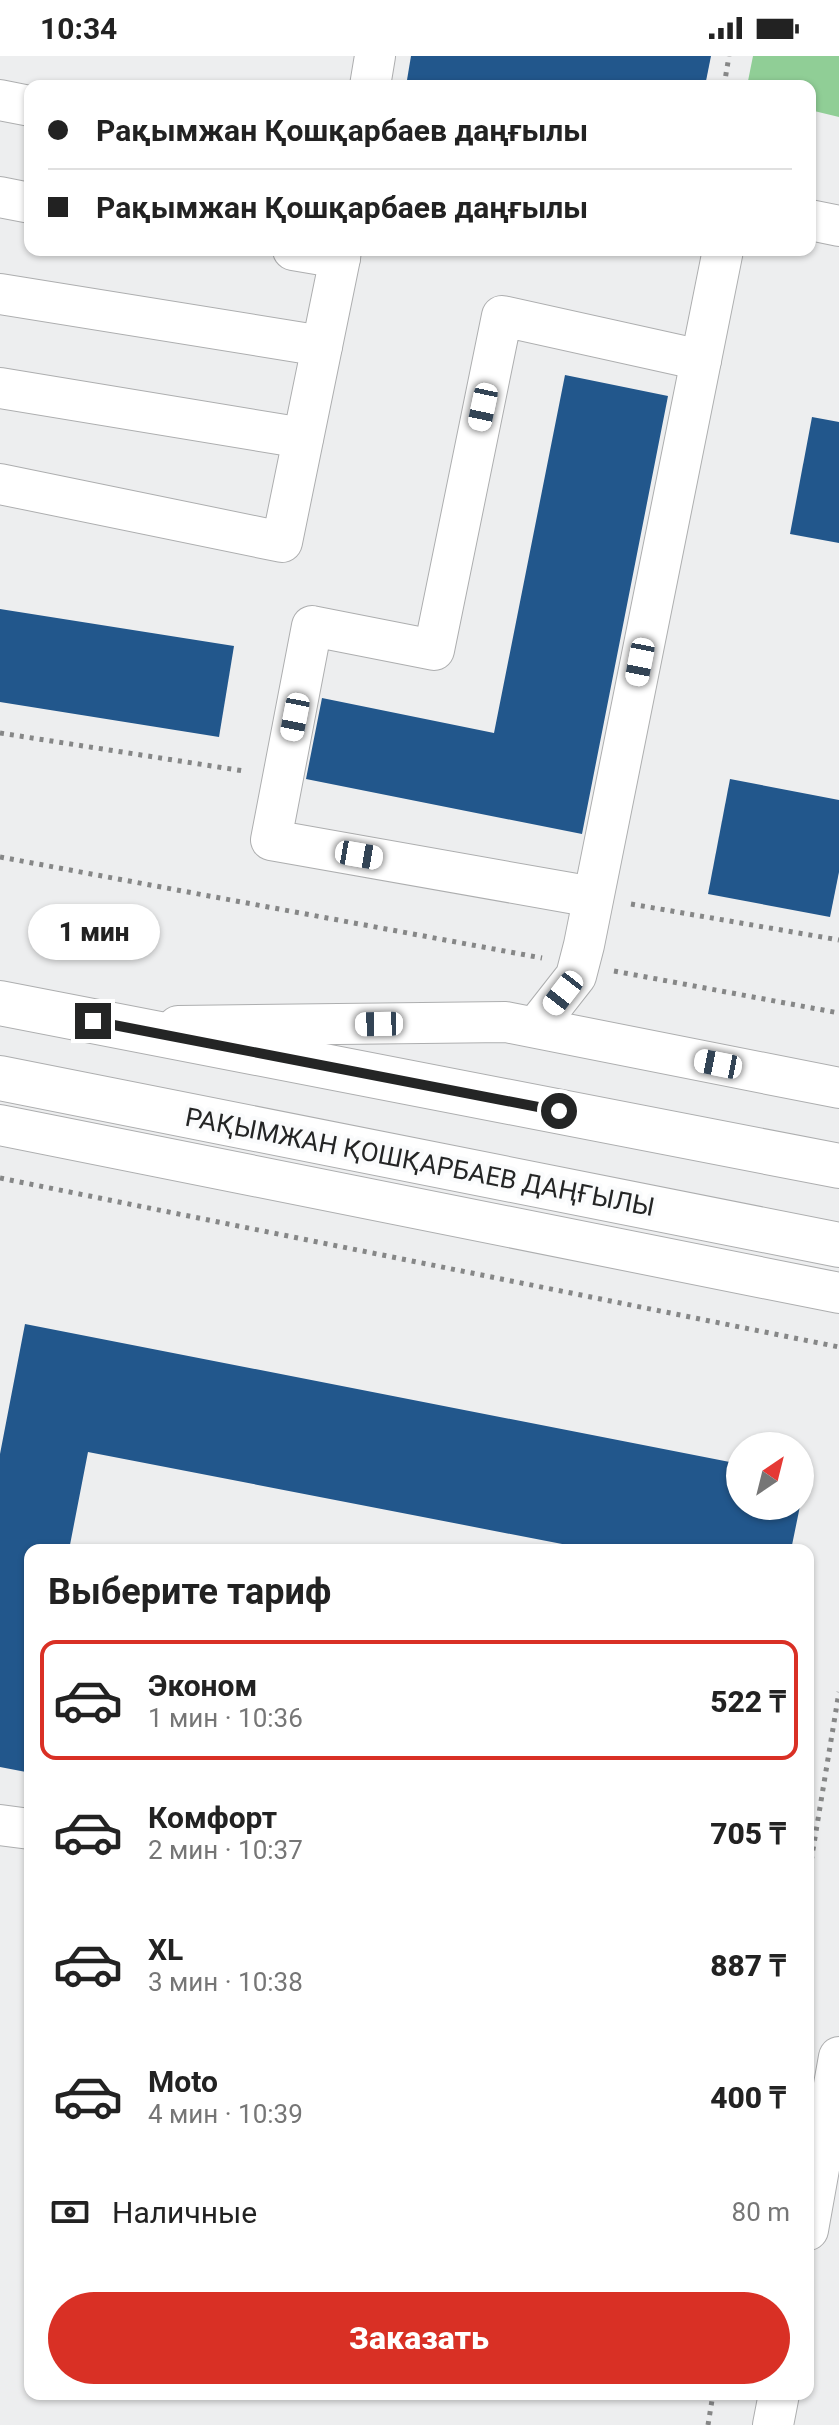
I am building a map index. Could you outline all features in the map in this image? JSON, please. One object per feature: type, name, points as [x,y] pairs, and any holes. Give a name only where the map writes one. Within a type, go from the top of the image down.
[{"type":"main road","points":[[0,1003],[839,1166]]},
{"type":"main road","name":"РАҚЫМЖАН ҚОШҚАРБАЕВ ДАҢҒЫЛЫ","points":[[0,1078],[839,1245]]},
{"type":"street","points":[[371,80],[375,56]]},
{"type":"street","points":[[0,100],[24,105]]},
{"type":"street","points":[[0,197],[24,202]]},
{"type":"street","points":[[816,221],[839,226]]},
{"type":"street","points":[[0,484],[282,542],[340,256]]},
{"type":"street","points":[[536,1027],[576,976],[579,965],[722,256]]},
{"type":"street","points":[[0,293],[322,346]]},
{"type":"street","points":[[593,897],[271,840],[312,626],[434,650],[502,316],[701,360]]},
{"type":"street","points":[[0,388],[303,438]]},
{"type":"street","points":[[123,1027],[506,1022],[839,1088]]},
{"type":"street","points":[[2,1136],[839,1293]]},
{"type":"street","points":[[0,1825],[24,1828]]},
{"type":"street","points":[[814,2197],[839,2057]]},
{"type":"street","points":[[773,2425],[778,2400]]},
{"type":"path","points":[[725,80],[729,56]]},
{"type":"path","points":[[0,733],[283,777]]},
{"type":"path","points":[[0,857],[839,1013]]},
{"type":"path","points":[[593,897],[839,940]]},
{"type":"path","points":[[0,1178],[839,1347]]},
{"type":"path","points":[[814,1844],[839,1692]]},
{"type":"path","points":[[708,2425],[712,2400]]},
{"type":"green space","points":[[753,56],[839,56],[839,117],[816,111],[816,80],[748,80]]},
{"type":"building","points":[[411,56],[711,56],[706,80],[407,80]]},
{"type":"building","points":[[565,375],[668,396],[582,834],[306,779],[322,698],[494,733]]},
{"type":"building","points":[[812,417],[839,422],[839,543],[790,534]]},
{"type":"building","points":[[0,609],[234,646],[219,737],[0,702]]},
{"type":"building","points":[[730,779],[839,800],[839,872],[830,917],[708,894]]},
{"type":"building","points":[[25,1324],[726,1461],[726,1520],[797,1520],[792,1544],[562,1544],[88,1452],[70,1544],[24,1544],[24,1772],[0,1767],[0,1454]]},
{"type":"route","points":[[93,1021],[559,1111]]}]
